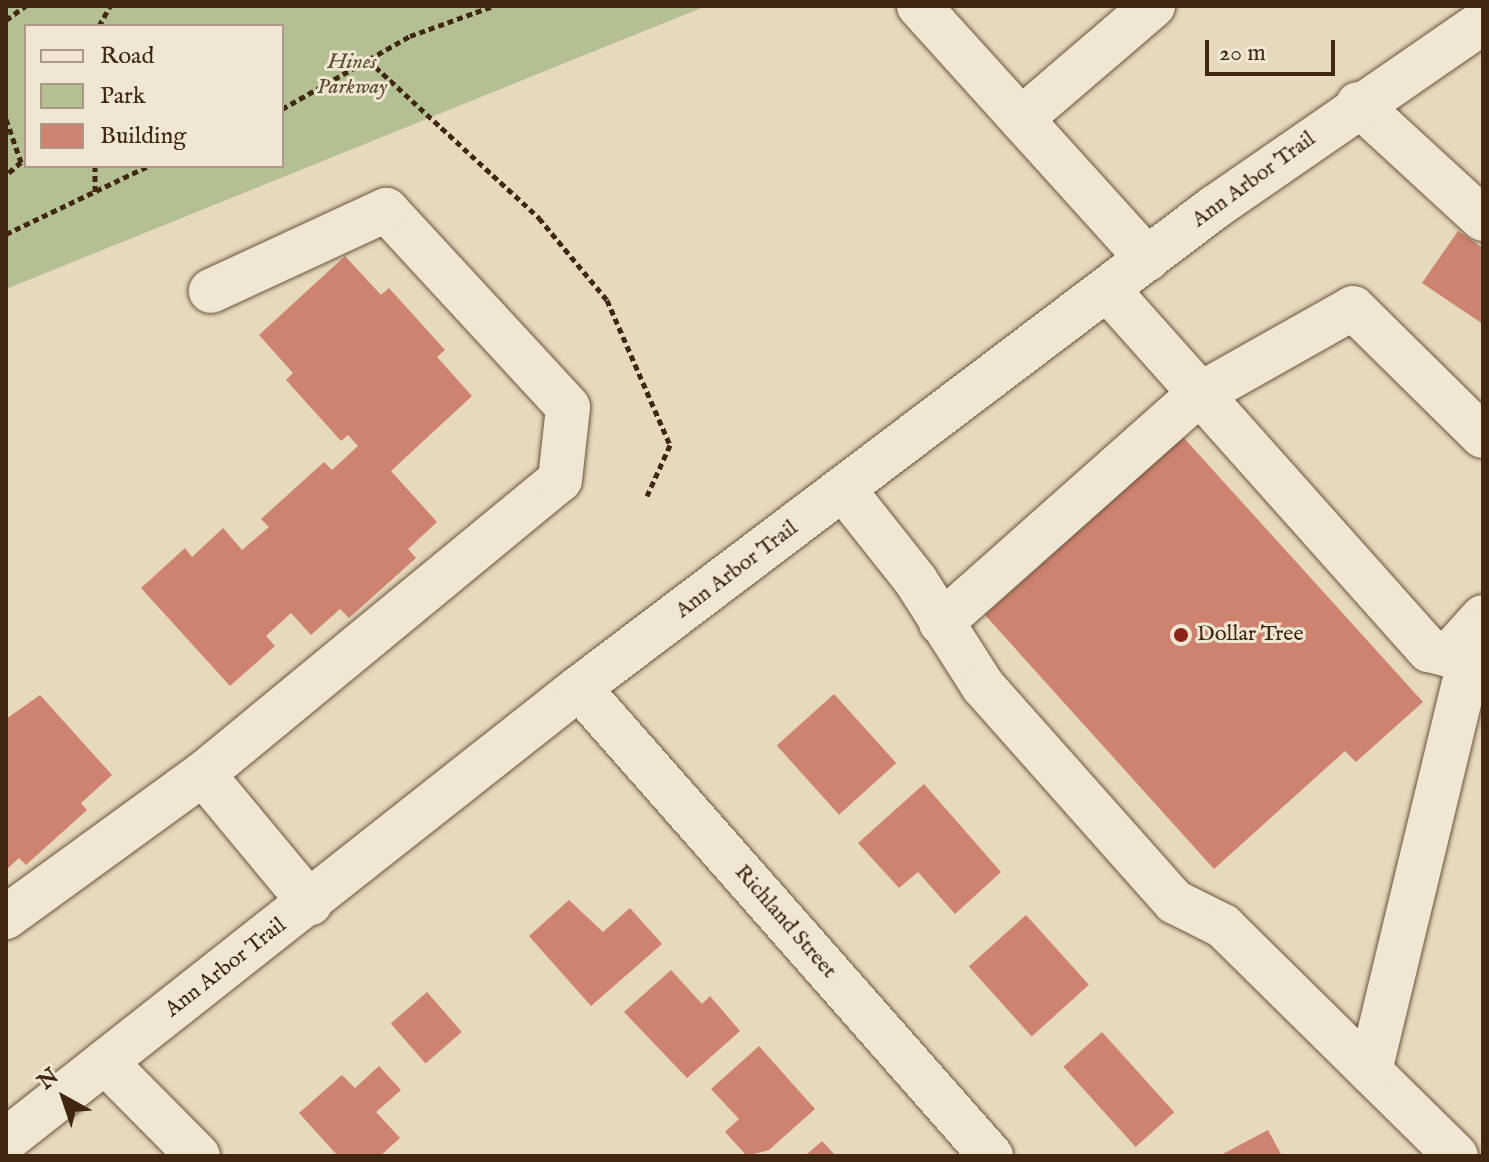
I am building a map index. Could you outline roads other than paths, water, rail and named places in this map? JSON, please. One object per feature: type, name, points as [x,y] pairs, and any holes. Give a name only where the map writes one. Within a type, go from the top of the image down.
[{"type":"street","points":[[919,6],[1148,259]]},
{"type":"street","points":[[1021,119],[1153,6]]},
{"type":"street","name":"Ann Arbor Trail","points":[[6,1140],[579,688],[1107,289],[1358,104],[1459,21]]},
{"type":"street","points":[[1358,104],[1483,219]]},
{"type":"street","points":[[6,917],[203,774],[560,480],[568,407],[386,210],[211,291]]},
{"type":"street","points":[[1107,289],[1197,396],[1429,650],[1449,655],[1479,624]]},
{"type":"street","points":[[941,623],[1197,396],[1353,308],[1483,436]]},
{"type":"street","points":[[844,490],[983,686],[1175,902],[1223,926],[1456,1156]]},
{"type":"street","points":[[1370,1071],[1479,624]]},
{"type":"street","name":"Richland Street","points":[[579,688],[991,1156]]},
{"type":"street","points":[[203,774],[310,903]]},
{"type":"street","points":[[105,1062],[198,1156]]},
{"type":"place","name":"Dollar Tree","points":[[1181,635]]},
{"type":"park label","name":"Hines Parkway","points":[[352,74]]}]
